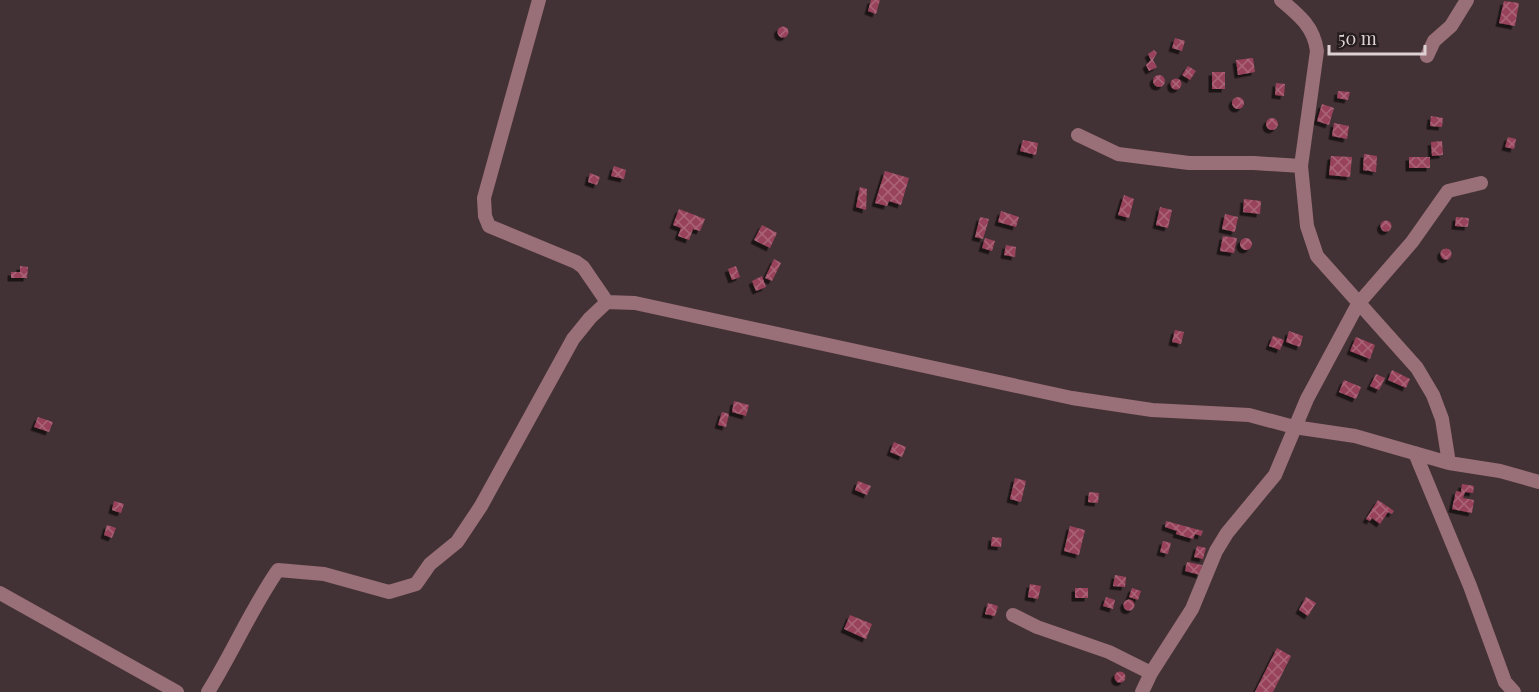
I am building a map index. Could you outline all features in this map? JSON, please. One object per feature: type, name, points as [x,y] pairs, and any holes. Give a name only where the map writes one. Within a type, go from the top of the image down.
[{"type":"street","points":[[539,0],[484,198],[485,216],[489,226],[576,262],[583,267],[607,302]]},
{"type":"street","points":[[1281,0],[1304,19],[1315,36],[1317,51],[1301,166],[1307,226],[1317,256],[1417,368],[1433,395],[1442,419],[1449,463]]},
{"type":"street","points":[[1427,56],[1434,40],[1451,26],[1467,0]]},
{"type":"street","points":[[1078,135],[1118,154],[1189,163],[1301,166]]},
{"type":"street","points":[[1142,692],[1151,673],[1192,609],[1216,551],[1227,533],[1275,475],[1294,427],[1358,304],[1412,242],[1448,191],[1481,183]]},
{"type":"street","points":[[208,692],[229,659],[258,599],[278,570],[324,574],[389,592],[416,584],[430,564],[458,542],[481,506],[573,339],[607,302],[635,303],[1072,398],[1152,410],[1249,415],[1294,427],[1355,436],[1449,463],[1500,471],[1539,483]]},
{"type":"street","points":[[1415,453],[1470,586],[1505,682],[1514,692]]},
{"type":"street","points":[[0,593],[177,692]]},
{"type":"street","points":[[1013,615],[1037,627],[1109,652],[1151,673]]},
{"type":"building","points":[[871,0],[880,0],[876,14],[868,11]]},
{"type":"building","points":[[1504,1],[1519,3],[1515,26],[1499,23]]},
{"type":"building","points":[[783,27],[787,28],[787,36],[783,37],[779,36],[778,32],[779,28]]},
{"type":"building","points":[[1175,38],[1185,41],[1182,51],[1172,48]]},
{"type":"building","points":[[1154,50],[1157,53],[1153,60],[1157,67],[1149,71],[1146,65],[1151,60],[1148,54]]},
{"type":"building","points":[[1253,58],[1255,72],[1238,75],[1236,60]]},
{"type":"building","points":[[1188,66],[1196,71],[1190,80],[1182,75]]},
{"type":"building","points":[[1212,72],[1225,72],[1225,89],[1212,89]]},
{"type":"building","points":[[1161,75],[1165,81],[1161,87],[1157,87],[1153,79]]},
{"type":"building","points":[[1176,78],[1182,84],[1176,90],[1170,84]]},
{"type":"building","points":[[1276,83],[1285,84],[1284,96],[1275,95]]},
{"type":"building","points":[[1338,91],[1350,92],[1348,100],[1337,98]]},
{"type":"building","points":[[1238,97],[1244,103],[1238,109],[1232,103]]},
{"type":"building","points":[[1322,104],[1334,108],[1329,125],[1317,121]]},
{"type":"building","points":[[1431,116],[1443,118],[1442,127],[1430,126]]},
{"type":"building","points":[[1272,118],[1278,124],[1272,130],[1266,124]]},
{"type":"building","points":[[1334,123],[1349,126],[1347,139],[1332,136]]},
{"type":"building","points":[[1508,137],[1516,139],[1514,149],[1505,147]]},
{"type":"building","points":[[1023,140],[1038,143],[1036,155],[1020,151]]},
{"type":"building","points":[[1442,141],[1443,155],[1432,156],[1431,142]]},
{"type":"building","points":[[1364,154],[1377,156],[1376,172],[1363,170]]},
{"type":"building","points":[[1331,156],[1352,157],[1350,177],[1329,175]]},
{"type":"building","points":[[1409,157],[1430,157],[1430,168],[1409,168]]},
{"type":"building","points":[[614,166],[626,170],[624,179],[611,176]]},
{"type":"building","points":[[885,171],[909,178],[901,205],[889,201],[887,206],[875,203]]},
{"type":"building","points":[[590,173],[600,177],[597,185],[588,182]]},
{"type":"building","points":[[860,187],[867,189],[866,210],[856,207]]},
{"type":"building","points":[[1124,195],[1134,199],[1129,218],[1118,215]]},
{"type":"building","points":[[1244,199],[1261,201],[1260,214],[1243,212]]},
{"type":"building","points":[[1160,207],[1172,210],[1168,228],[1156,225]]},
{"type":"building","points":[[679,209],[705,219],[700,231],[693,229],[689,240],[678,236],[681,228],[673,225]]},
{"type":"building","points":[[1001,211],[1019,217],[1016,227],[998,222]]},
{"type":"building","points":[[1225,214],[1238,217],[1235,232],[1222,229]]},
{"type":"building","points":[[980,217],[989,219],[983,239],[975,237]]},
{"type":"building","points":[[1456,217],[1469,218],[1468,227],[1455,226]]},
{"type":"building","points":[[1386,221],[1390,222],[1390,230],[1386,231],[1382,230],[1381,226],[1382,222]]},
{"type":"building","points":[[762,225],[777,233],[770,248],[754,240]]},
{"type":"building","points":[[1223,236],[1237,238],[1234,253],[1220,251]]},
{"type":"building","points":[[985,238],[995,241],[992,251],[982,248]]},
{"type":"building","points":[[1248,238],[1252,244],[1248,250],[1244,250],[1240,242]]},
{"type":"building","points":[[1006,245],[1016,247],[1015,257],[1004,255]]},
{"type":"building","points":[[1446,249],[1450,250],[1450,258],[1446,259],[1442,258],[1441,254],[1442,250]]},
{"type":"building","points":[[774,259],[781,263],[772,281],[765,278]]},
{"type":"building","points":[[20,266],[28,267],[27,278],[11,278],[11,272],[20,272]]},
{"type":"building","points":[[736,266],[740,277],[732,280],[728,269]]},
{"type":"building","points":[[762,276],[766,287],[756,291],[752,281]]},
{"type":"building","points":[[1175,330],[1184,332],[1181,344],[1172,342]]},
{"type":"building","points":[[1289,331],[1303,336],[1300,347],[1286,342]]},
{"type":"building","points":[[1273,336],[1284,340],[1280,350],[1269,346]]},
{"type":"building","points":[[1356,337],[1375,345],[1370,359],[1350,351]]},
{"type":"building","points":[[1392,370],[1410,379],[1406,388],[1388,380]]},
{"type":"building","points":[[1376,374],[1385,378],[1379,390],[1370,386]]},
{"type":"building","points":[[1344,380],[1361,387],[1356,399],[1339,392]]},
{"type":"building","points":[[734,401],[749,405],[746,416],[732,412]]},
{"type":"building","points":[[722,412],[729,414],[726,427],[718,425]]},
{"type":"building","points":[[38,417],[53,422],[49,432],[34,427]]},
{"type":"building","points":[[894,442],[906,447],[902,457],[890,452]]},
{"type":"building","points":[[1015,478],[1026,481],[1021,502],[1010,499]]},
{"type":"building","points":[[858,481],[871,486],[867,495],[855,490]]},
{"type":"building","points":[[1462,484],[1474,486],[1473,493],[1465,492],[1463,498],[1474,500],[1472,513],[1452,509],[1456,491],[1461,492]]},
{"type":"building","points":[[1089,492],[1099,493],[1098,503],[1088,502]]},
{"type":"building","points":[[1378,500],[1394,511],[1392,514],[1388,512],[1380,524],[1372,518],[1370,521],[1366,519]]},
{"type":"building","points":[[114,501],[124,504],[121,513],[112,510]]},
{"type":"building","points":[[1166,521],[1203,531],[1201,536],[1195,534],[1193,539],[1176,534],[1177,531],[1165,527]]},
{"type":"building","points":[[107,525],[116,528],[112,538],[104,535]]},
{"type":"building","points":[[1070,526],[1085,530],[1079,555],[1064,551]]},
{"type":"building","points":[[992,537],[1002,538],[1001,547],[991,546]]},
{"type":"building","points":[[1163,541],[1171,543],[1168,554],[1160,552]]},
{"type":"building","points":[[1197,546],[1206,548],[1203,559],[1194,557]]},
{"type":"building","points":[[1187,562],[1202,565],[1200,575],[1185,571]]},
{"type":"building","points":[[1115,575],[1126,577],[1125,587],[1113,586]]},
{"type":"building","points":[[1030,584],[1041,586],[1038,599],[1028,597]]},
{"type":"building","points":[[1075,588],[1088,588],[1088,598],[1075,598]]},
{"type":"building","points":[[1132,588],[1141,591],[1138,600],[1129,597]]},
{"type":"building","points":[[1106,597],[1115,600],[1113,609],[1103,606]]},
{"type":"building","points":[[1306,597],[1316,603],[1308,616],[1299,610]]},
{"type":"building","points":[[1129,599],[1135,605],[1129,611],[1123,605]]},
{"type":"building","points":[[988,603],[998,606],[995,616],[985,614]]},
{"type":"building","points":[[850,615],[872,624],[866,639],[844,629]]},
{"type":"building","points":[[1277,648],[1291,656],[1273,692],[1255,692]]},
{"type":"building","points":[[1120,672],[1124,673],[1124,681],[1120,682],[1116,681],[1115,677],[1116,673]]}]
